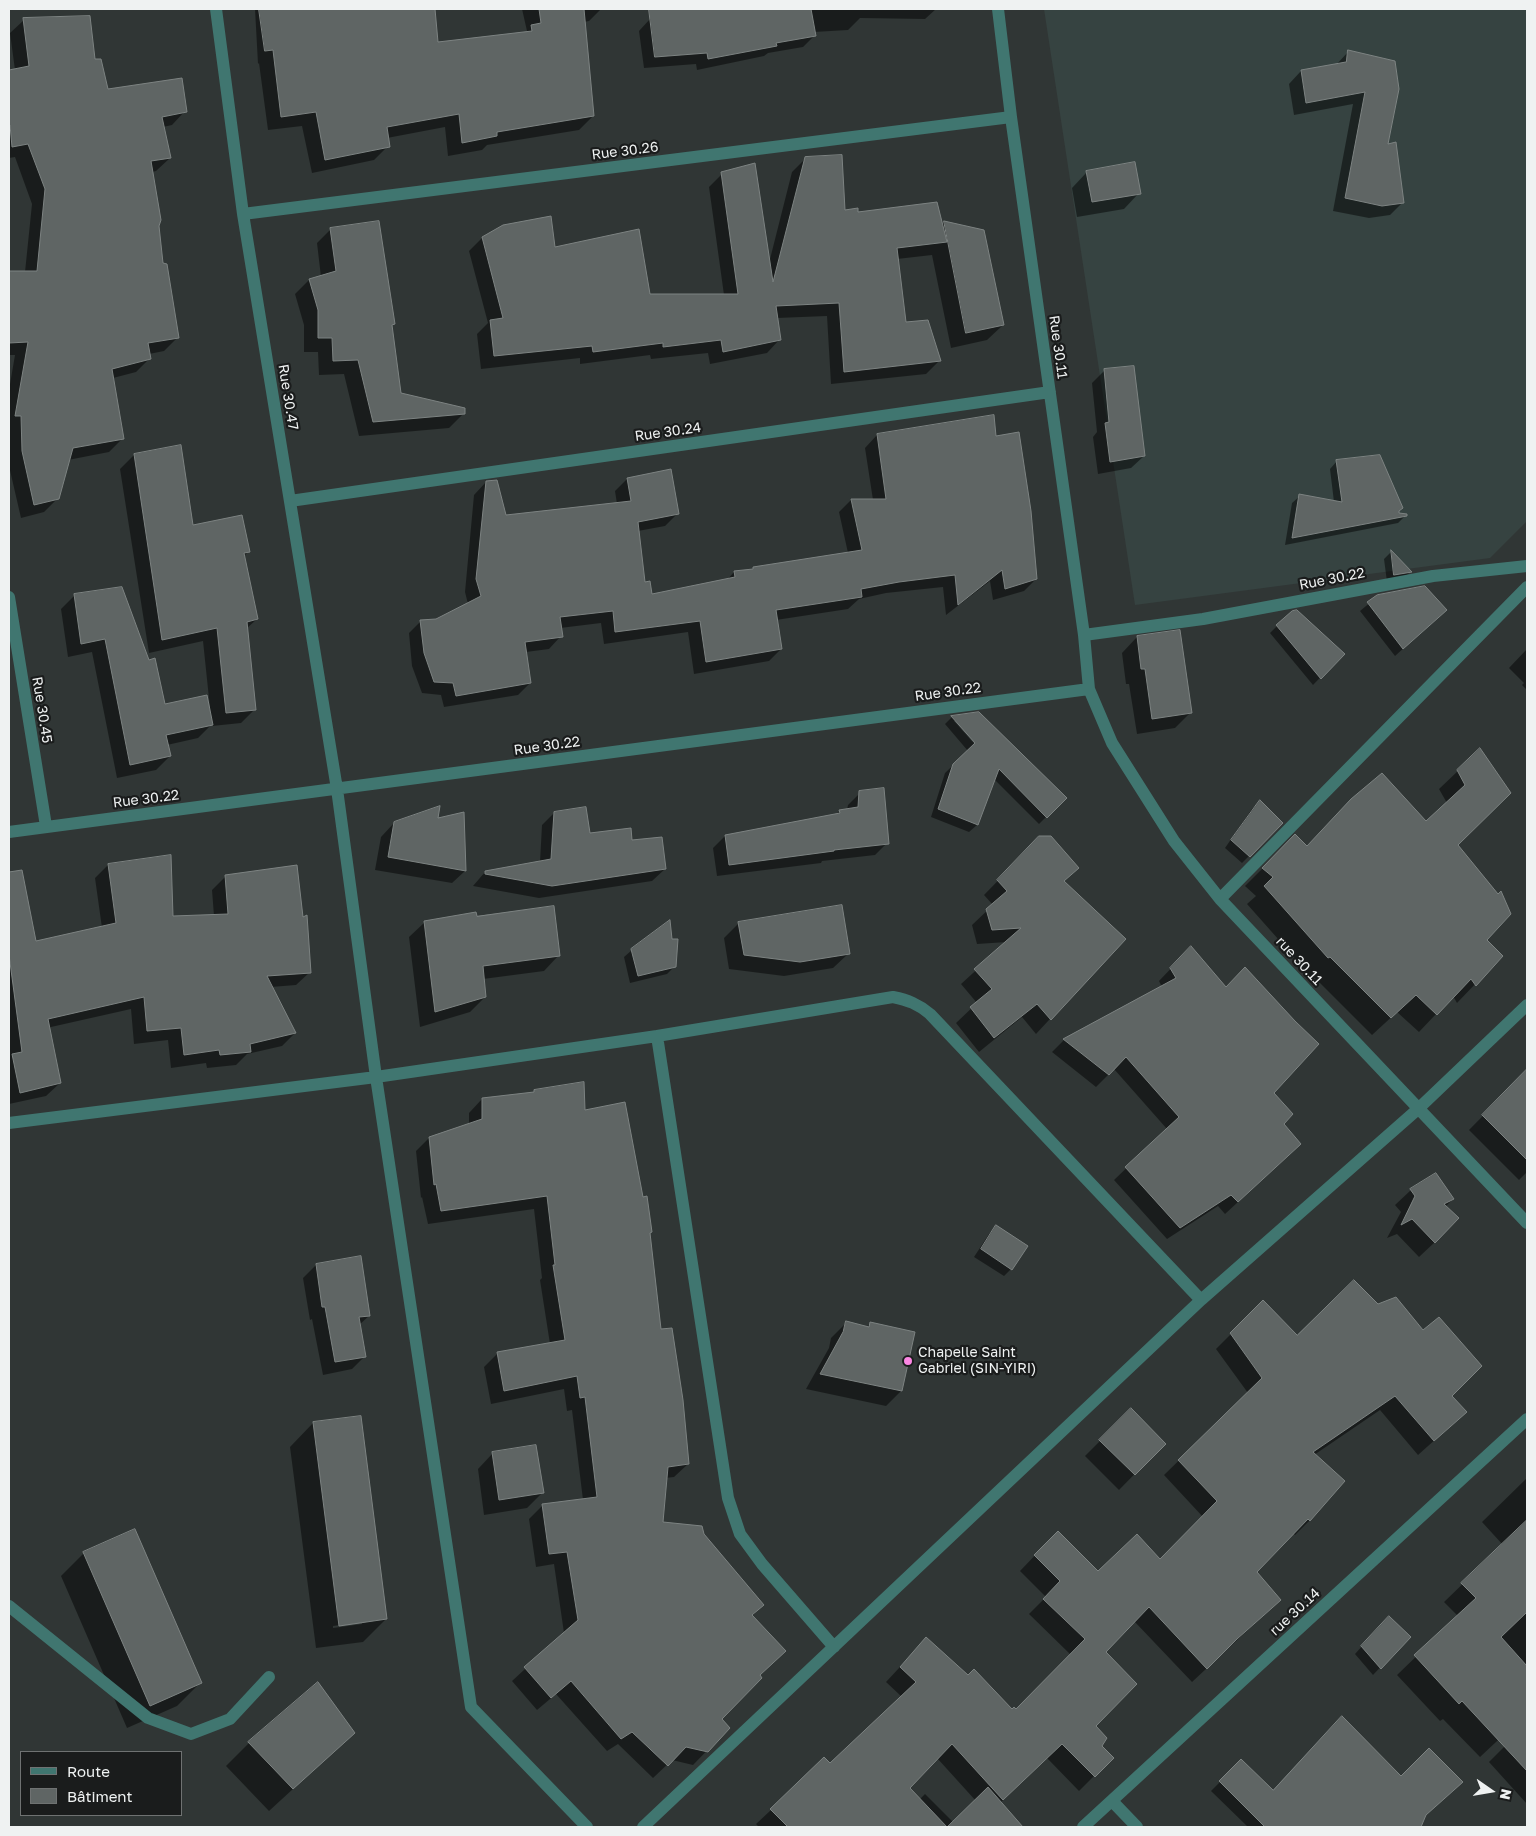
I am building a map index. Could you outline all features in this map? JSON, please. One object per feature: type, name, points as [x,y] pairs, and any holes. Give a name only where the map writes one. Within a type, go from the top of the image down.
[{"type":"street","name":"Rue 30.47","points":[[216,9],[243,214],[337,789],[376,1077],[471,1707],[586,1827]]},
{"type":"street","name":"Rue 30.11","points":[[998,9],[1011,117],[1084,635],[1089,688]]},
{"type":"street","name":"Rue 30.26","points":[[243,214],[1011,117]]},
{"type":"street","name":"Rue 30.24","points":[[290,501],[1050,392]]},
{"type":"street","name":"Rue 30.22","points":[[1084,635],[1135,626],[1203,618],[1433,576],[1527,566]]},
{"type":"street","points":[[1220,899],[1527,588]]},
{"type":"street","name":"Rue 30.45","points":[[9,597],[46,826]]},
{"type":"street","name":"Rue 30.22","points":[[9,832],[1089,688]]},
{"type":"street","name":"rue 30.11","points":[[1089,688],[1112,743],[1174,841],[1220,899],[1527,1223]]},
{"type":"street","points":[[9,1123],[376,1077],[657,1036],[893,997],[906,999],[920,1005],[937,1021],[1202,1300]]},
{"type":"street","points":[[643,1827],[1202,1300],[1418,1109],[1527,1006]]},
{"type":"street","points":[[657,1036],[728,1498],[740,1534],[762,1564],[834,1647]]},
{"type":"street","name":"rue 30.14","points":[[1083,1827],[1527,1419]]},
{"type":"street","points":[[9,1606],[148,1718],[191,1734],[230,1719],[269,1677]]},
{"type":"street","points":[[1112,1801],[1137,1827]]},
{"type":"shaded area","points":[[1044,9],[1527,9],[1527,521],[1490,558],[1135,605]]},
{"type":"building","points":[[259,9],[435,9],[438,42],[532,31],[531,25],[541,23],[539,9],[584,9],[594,116],[497,132],[497,136],[462,143],[459,114],[387,127],[390,147],[325,160],[316,112],[281,117],[273,50],[265,51]]},
{"type":"building","points":[[649,9],[811,9],[816,36],[776,43],[777,46],[708,59],[707,53],[655,57]]},
{"type":"building","points":[[90,16],[95,59],[101,59],[108,89],[182,78],[187,112],[162,117],[171,158],[151,161],[161,220],[159,226],[163,263],[167,264],[179,338],[148,343],[151,359],[112,369],[124,439],[73,448],[59,499],[34,505],[22,451],[21,416],[15,416],[28,342],[9,343],[9,271],[37,271],[45,189],[28,144],[12,147],[9,125],[9,70],[29,66],[23,18]]},
{"type":"building","points":[[1348,50],[1395,61],[1399,89],[1388,144],[1396,142],[1404,203],[1382,206],[1345,198],[1365,92],[1306,103],[1301,70],[1346,62]]},
{"type":"building","points":[[842,155],[845,210],[858,208],[858,212],[937,202],[947,242],[897,248],[906,322],[928,320],[941,361],[844,372],[839,303],[776,306],[781,340],[723,352],[721,340],[663,347],[663,343],[593,352],[592,346],[494,356],[490,320],[503,318],[482,237],[503,225],[551,216],[555,247],[639,229],[650,294],[738,294],[721,172],[755,163],[773,282],[805,157]]},
{"type":"building","points":[[1135,162],[1141,194],[1092,202],[1086,171]]},
{"type":"building","points":[[379,221],[395,324],[392,325],[401,393],[465,408],[465,414],[373,422],[358,360],[333,361],[332,338],[318,338],[318,310],[309,279],[336,271],[330,228]]},
{"type":"building","points":[[944,221],[984,230],[1004,325],[966,333]]},
{"type":"building","points":[[1134,366],[1145,456],[1110,462],[1105,423],[1109,422],[1104,369]]},
{"type":"building","points":[[994,415],[996,436],[1019,432],[1031,511],[1037,579],[1005,589],[1002,570],[958,605],[955,575],[861,589],[862,597],[776,610],[782,649],[706,662],[700,621],[615,632],[613,611],[560,617],[563,637],[525,642],[531,683],[456,696],[453,683],[434,682],[424,653],[420,620],[436,619],[481,596],[476,579],[486,481],[497,480],[506,515],[631,501],[627,478],[671,469],[679,514],[638,522],[645,582],[650,581],[652,594],[735,577],[734,571],[753,569],[753,567],[862,550],[851,499],[886,499],[877,434]]},
{"type":"building","points":[[181,445],[193,525],[242,515],[250,552],[244,553],[258,619],[247,622],[256,710],[226,713],[217,628],[162,640],[134,454]]},
{"type":"building","points":[[1380,455],[1403,508],[1399,513],[1407,514],[1407,516],[1292,538],[1299,494],[1342,502],[1336,460]]},
{"type":"building","points":[[1391,550],[1412,572],[1394,575]]},
{"type":"building","points":[[1425,586],[1447,610],[1403,649],[1367,602],[1377,595]]},
{"type":"building","points":[[122,587],[149,660],[155,658],[165,704],[207,695],[213,725],[166,735],[171,756],[130,765],[105,639],[81,644],[74,594]]},
{"type":"building","points":[[1297,610],[1345,654],[1321,679],[1276,625],[1292,611]]},
{"type":"building","points":[[1180,630],[1192,713],[1152,719],[1145,669],[1141,669],[1137,636]]},
{"type":"building","points":[[979,712],[1067,798],[1047,818],[999,769],[978,825],[938,809],[953,764],[975,743],[951,716]]},
{"type":"building","points":[[1480,748],[1511,793],[1458,845],[1498,894],[1501,891],[1511,914],[1487,940],[1503,956],[1476,986],[1471,979],[1437,1015],[1416,995],[1391,1018],[1330,957],[1328,958],[1264,886],[1273,877],[1262,868],[1295,834],[1307,846],[1351,799],[1382,773],[1426,821],[1465,785],[1457,770]]},
{"type":"building","points":[[884,788],[889,844],[729,865],[725,835],[840,813],[839,810],[858,807],[859,791]]},
{"type":"building","points":[[1260,800],[1283,823],[1250,857],[1231,840]]},
{"type":"building","points":[[440,806],[438,818],[464,812],[466,871],[388,857],[394,822]]},
{"type":"building","points":[[586,807],[590,833],[631,828],[632,840],[662,837],[666,869],[552,886],[485,874],[485,871],[551,859],[554,812]]},
{"type":"building","points":[[1039,836],[1051,836],[1079,868],[1064,881],[1126,939],[1051,1020],[1037,1004],[994,1038],[970,1007],[992,989],[974,969],[1021,928],[992,930],[986,909],[1007,891],[997,880]]},
{"type":"building","points":[[171,855],[173,916],[228,914],[225,875],[297,865],[303,917],[307,915],[311,973],[267,976],[296,1033],[250,1044],[251,1052],[220,1055],[219,1050],[184,1055],[181,1028],[147,1031],[144,997],[48,1019],[61,1083],[20,1093],[12,1054],[22,1052],[9,955],[9,872],[22,870],[36,941],[116,923],[108,864]]},
{"type":"building","points":[[842,905],[850,954],[800,962],[744,955],[738,922]]},
{"type":"building","points":[[554,906],[560,956],[483,966],[486,997],[435,1012],[424,921],[476,912],[477,916]]},
{"type":"building","points":[[670,920],[672,939],[678,939],[676,967],[638,976],[631,949]]},
{"type":"building","points":[[1191,946],[1226,987],[1245,967],[1319,1044],[1274,1093],[1293,1114],[1284,1124],[1301,1144],[1238,1202],[1231,1195],[1180,1228],[1125,1167],[1179,1117],[1126,1057],[1109,1075],[1063,1039],[1176,978],[1170,968]]},
{"type":"building","points":[[1527,1069],[1527,1160],[1482,1115]]},
{"type":"building","points":[[584,1082],[585,1110],[625,1102],[643,1197],[647,1196],[661,1329],[672,1328],[683,1400],[689,1464],[668,1467],[663,1522],[702,1526],[704,1534],[764,1605],[752,1615],[786,1651],[760,1675],[762,1678],[722,1719],[730,1728],[708,1752],[686,1747],[668,1766],[632,1732],[621,1739],[571,1681],[551,1698],[524,1667],[578,1620],[567,1552],[549,1554],[542,1504],[597,1497],[585,1397],[580,1398],[577,1376],[504,1391],[497,1352],[565,1340],[553,1265],[555,1265],[547,1196],[441,1211],[436,1184],[434,1185],[429,1137],[482,1119],[482,1098],[534,1092],[534,1090]]},
{"type":"building","points":[[1436,1173],[1454,1199],[1444,1204],[1459,1218],[1435,1243],[1412,1219],[1401,1225],[1415,1196],[1410,1189]]},
{"type":"building","points":[[996,1225],[1028,1246],[1012,1270],[981,1249]]},
{"type":"building","points":[[361,1256],[370,1316],[359,1317],[366,1357],[335,1362],[325,1307],[322,1307],[316,1264]]},
{"type":"building","points":[[1354,1280],[1378,1304],[1396,1297],[1423,1330],[1439,1317],[1482,1366],[1452,1396],[1467,1412],[1434,1441],[1395,1396],[1313,1452],[1345,1481],[1310,1521],[1308,1519],[1257,1572],[1281,1600],[1207,1669],[1149,1607],[1106,1652],[1137,1684],[1096,1726],[1107,1738],[1102,1746],[1114,1758],[1095,1777],[1062,1744],[1003,1800],[952,1744],[910,1788],[947,1827],[788,1827],[770,1809],[824,1757],[830,1763],[916,1682],[900,1667],[926,1637],[968,1675],[974,1669],[1012,1709],[1014,1707],[1016,1709],[1085,1639],[1043,1599],[1060,1581],[1034,1555],[1058,1531],[1098,1571],[1137,1534],[1160,1559],[1217,1501],[1178,1460],[1262,1378],[1230,1333],[1263,1300],[1297,1335]]},
{"type":"building","points":[[846,1321],[869,1327],[870,1322],[915,1332],[902,1391],[820,1374],[843,1332]]},
{"type":"building","points":[[1131,1408],[1166,1444],[1135,1475],[1099,1440]]},
{"type":"building","points":[[361,1416],[387,1619],[339,1626],[313,1422]]},
{"type":"building","points":[[536,1445],[544,1493],[499,1500],[492,1452]]},
{"type":"building","points":[[1527,1520],[1527,1612],[1501,1637],[1527,1666],[1527,1771],[1462,1701],[1459,1704],[1414,1655],[1476,1598],[1461,1583]]},
{"type":"building","points":[[135,1529],[202,1683],[150,1706],[83,1552]]},
{"type":"building","points":[[1389,1616],[1411,1637],[1381,1669],[1361,1646]]},
{"type":"building","points":[[318,1682],[355,1733],[293,1789],[248,1742]]},
{"type":"building","points":[[1342,1716],[1401,1776],[1429,1748],[1463,1782],[1426,1815],[1421,1827],[1265,1827],[1219,1781],[1241,1759],[1273,1790]]},
{"type":"building","points":[[988,1787],[1023,1827],[947,1827]]},
{"type":"place","name":"Chapelle Saint Gabriel (SIN-YIRI)","points":[[908,1361]]}]
